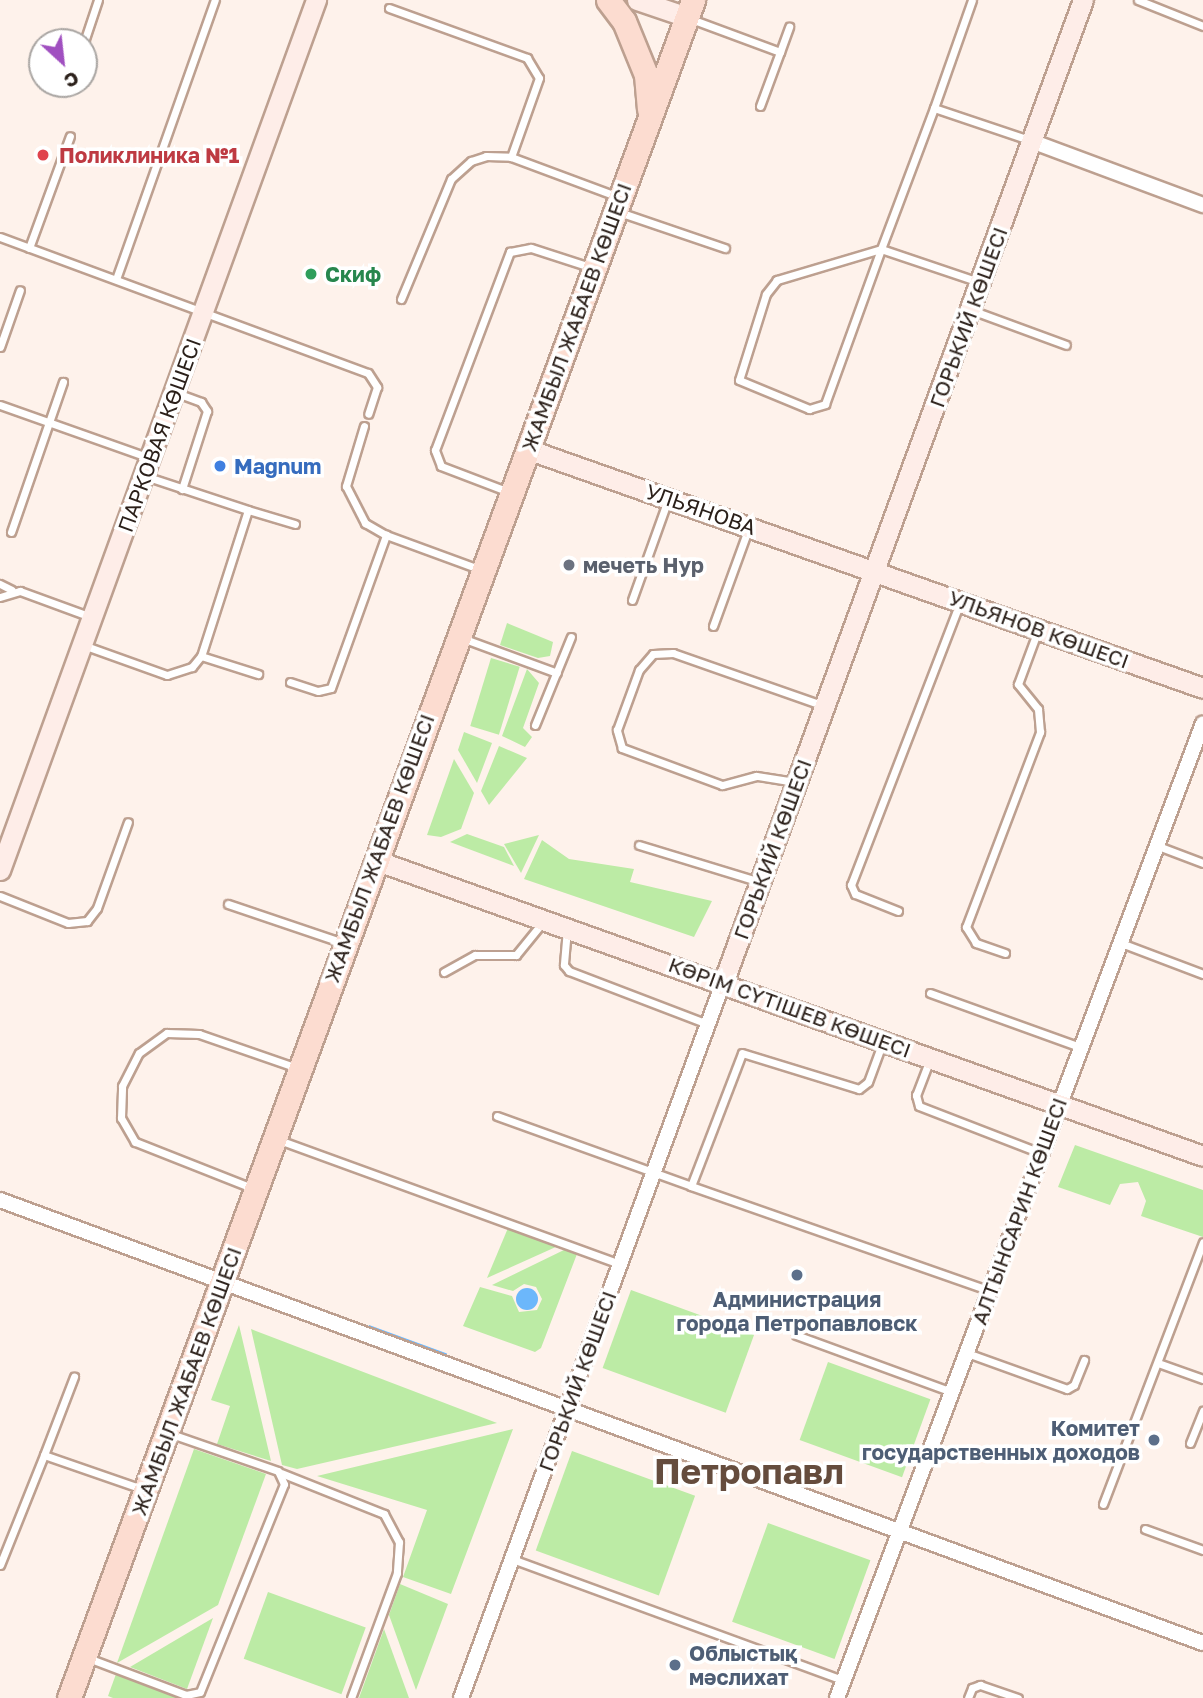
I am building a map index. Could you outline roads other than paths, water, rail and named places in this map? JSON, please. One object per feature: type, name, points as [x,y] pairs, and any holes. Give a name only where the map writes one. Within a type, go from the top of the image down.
[{"type":"main road","name":"ПАРКОВАЯ КӨШЕСІ","points":[[0,870],[316,0]]},
{"type":"main road","points":[[608,0],[624,21],[646,75],[649,119]]},
{"type":"main road","points":[[637,0],[690,9]]},
{"type":"main road","name":"ГОРЬКИЙ КӨШЕСІ","points":[[723,983],[1083,0]]},
{"type":"main road","name":"ЖАМБЫЛ ЖАБАЕВ КӨШЕСІ","points":[[69,1698],[256,1190],[297,1068],[690,9]]},
{"type":"main road","name":"УЛЬЯНОВА","points":[[527,449],[876,570]]},
{"type":"main road","name":"УЛЬЯНОВ КӨШЕСІ","points":[[876,570],[1203,688]]},
{"type":"main road","name":"КӘРІМ СҮТІШЕВ КӨШЕСІ","points":[[375,860],[1203,1156]]},
{"type":"street","points":[[1031,141],[1203,205]]},
{"type":"street","name":"АЛТЫНСАРИН КӨШЕСІ","points":[[836,1698],[1203,723]]},
{"type":"street","name":"ГОРЬКИЙ КӨШЕСІ","points":[[460,1698],[723,983]]},
{"type":"street","points":[[0,1200],[1203,1643]]},
{"type":"lane","points":[[88,28],[98,0]]},
{"type":"lane","points":[[116,279],[215,0]]},
{"type":"lane","points":[[972,0],[934,108],[881,249],[821,408],[809,409],[742,384],[738,371],[772,282],[881,249],[980,282]]},
{"type":"lane","points":[[1138,0],[1203,26]]},
{"type":"lane","points":[[388,8],[515,53],[536,67],[536,90],[511,157]]},
{"type":"lane","points":[[690,9],[780,52]]},
{"type":"lane","points":[[760,106],[789,27]]},
{"type":"lane","points":[[934,108],[1031,141]]},
{"type":"lane","points":[[29,248],[70,136]]},
{"type":"lane","points":[[401,299],[451,179],[471,161],[486,156],[511,157],[725,248]]},
{"type":"lane","points":[[0,237],[371,375],[377,387],[368,414]]},
{"type":"lane","points":[[511,493],[441,466],[435,450],[510,252],[531,248],[594,268]]},
{"type":"lane","points":[[0,347],[20,290]]},
{"type":"lane","points":[[970,310],[1066,345]]},
{"type":"lane","points":[[11,532],[63,382]]},
{"type":"lane","points":[[174,392],[204,404],[207,411],[183,489]]},
{"type":"lane","points":[[0,405],[49,423],[147,467],[183,489],[295,524]]},
{"type":"lane","points":[[364,426],[346,486],[365,523],[386,535],[482,570]]},
{"type":"lane","points":[[632,600],[668,498]]},
{"type":"lane","points":[[83,645],[167,676],[192,667],[201,656],[248,510]]},
{"type":"lane","points":[[713,626],[750,526]]},
{"type":"lane","points":[[290,682],[318,691],[331,688],[386,535]]},
{"type":"lane","points":[[0,584],[92,618]]},
{"type":"lane","points":[[0,597],[12,590]]},
{"type":"lane","points":[[898,911],[855,894],[851,885],[960,601]]},
{"type":"lane","points":[[1005,953],[976,943],[966,927],[1040,732],[1038,709],[1018,684],[1038,629]]},
{"type":"lane","points":[[458,636],[556,673]]},
{"type":"lane","points":[[535,725],[571,637]]},
{"type":"lane","points":[[797,783],[756,776],[722,785],[627,751],[618,743],[617,730],[639,670],[653,654],[663,652],[825,707]]},
{"type":"lane","points":[[201,656],[258,674]]},
{"type":"lane","points":[[0,896],[68,923],[87,921],[97,908],[128,822]]},
{"type":"lane","points":[[639,845],[760,882]]},
{"type":"lane","points":[[1157,845],[1203,863]]},
{"type":"lane","points":[[228,904],[344,944]]},
{"type":"lane","points":[[444,972],[475,955],[516,955],[544,920]]},
{"type":"lane","points":[[567,929],[564,965],[569,971],[708,1024]]},
{"type":"lane","points":[[1120,943],[1203,974]]},
{"type":"lane","points":[[930,993],[1080,1047]]},
{"type":"lane","points":[[256,1190],[135,1142],[121,1118],[122,1086],[139,1053],[152,1041],[176,1032],[199,1034],[297,1068]]},
{"type":"lane","points":[[691,1186],[742,1053],[859,1089],[868,1083],[883,1040]]},
{"type":"lane","points":[[931,1057],[916,1095],[919,1105],[1042,1153]]},
{"type":"lane","points":[[497,1116],[990,1291]]},
{"type":"lane","points":[[274,1138],[620,1264]]},
{"type":"lane","points":[[1103,1504],[1203,1242]]},
{"type":"lane","points":[[796,1335],[952,1392]]},
{"type":"lane","points":[[967,1353],[1067,1389],[1074,1385],[1084,1360]]},
{"type":"lane","points":[[1158,1363],[1203,1379]]},
{"type":"lane","points":[[0,1565],[74,1377]]},
{"type":"lane","points":[[1190,1443],[1203,1409]]},
{"type":"lane","points":[[167,1433],[281,1473],[384,1514],[399,1542],[397,1573],[351,1698]]},
{"type":"lane","points":[[44,1455],[146,1491]]},
{"type":"lane","points":[[84,1657],[186,1695],[200,1692],[284,1484],[281,1473]]},
{"type":"lane","points":[[1145,1529],[1203,1550]]},
{"type":"lane","points":[[512,1559],[843,1680]]},
{"type":"lane","points":[[968,1698],[972,1688],[980,1685],[1018,1698]]},
{"type":"water","points":[[527,1288],[537,1295],[538,1299],[531,1309],[527,1310],[517,1303],[516,1299],[523,1289]]},
{"type":"water","points":[[369,1325],[447,1353],[441,1370],[363,1342]]},
{"type":"place","name":"Поликлиника №1","points":[[43,155]]},
{"type":"place","name":"Скиф","points":[[311,274]]},
{"type":"place","name":"Magnum","points":[[220,466]]},
{"type":"place","name":"мечеть Нур","points":[[569,565]]},
{"type":"place","name":"Администрация города Петропавловск","points":[[797,1275]]},
{"type":"place","name":"Комитет государственных доходов","points":[[1154,1440]]},
{"type":"place","name":"Облыстық мәслихат","points":[[675,1665]]},
{"type":"district","name":"Петропавл","points":[[749,1471]]}]
